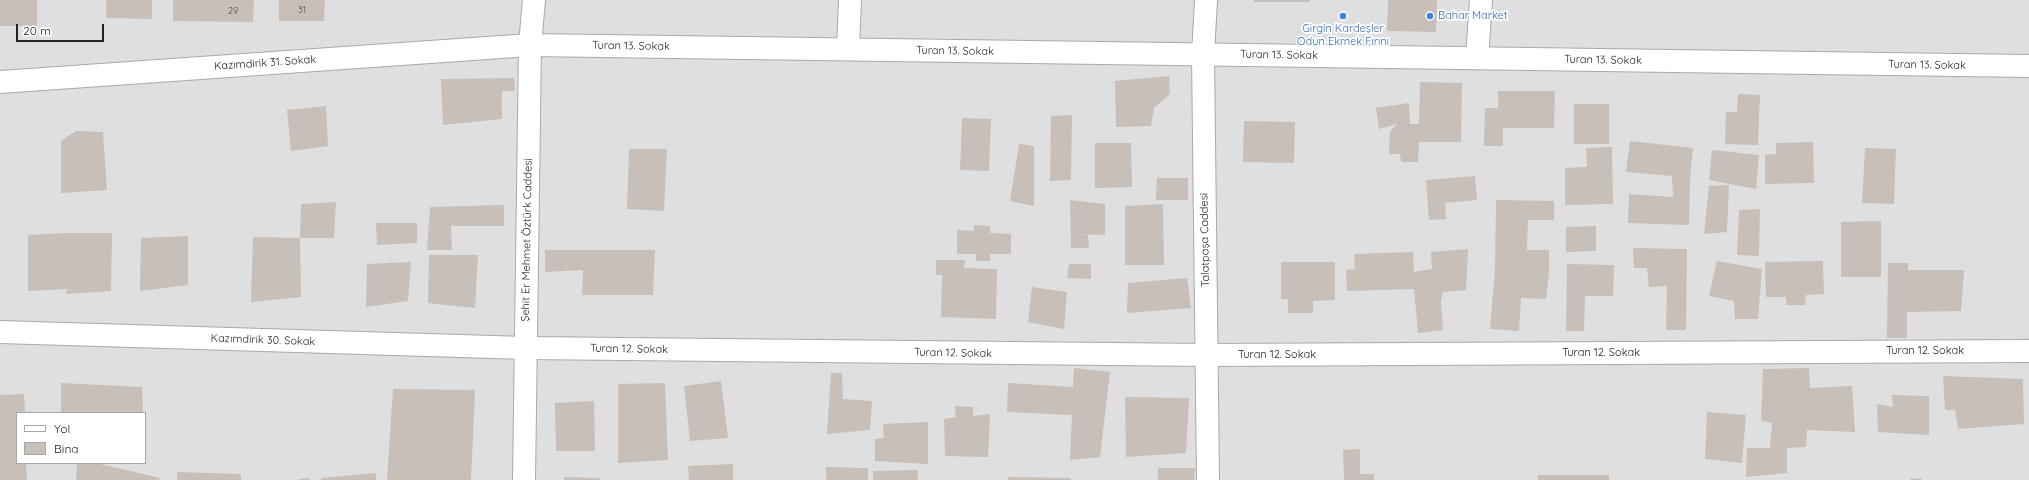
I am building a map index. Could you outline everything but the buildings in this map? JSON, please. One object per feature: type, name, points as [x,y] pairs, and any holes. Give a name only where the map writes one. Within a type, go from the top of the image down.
[{"type":"street","name":"Şehit Er Mehmet Öztürk Caddesi","points":[[524,480],[530,45],[534,0]]},
{"type":"street","points":[[848,49],[850,0]]},
{"type":"street","name":"Talatpaşa Caddesi","points":[[1206,0],[1203,54],[1208,480]]},
{"type":"street","points":[[1477,58],[1481,0]]},
{"type":"street","name":"Turan 13. Sokak","points":[[530,45],[2029,66]]},
{"type":"street","name":"Kazımdirik 31. Sokak","points":[[0,82],[530,45]]},
{"type":"street","name":"Kazımdirik 30. Sokak","points":[[0,332],[526,348]]},
{"type":"street","name":"Turan 12. Sokak","points":[[526,348],[1207,355],[2029,351]]},
{"type":"shaded area","points":[[0,0],[2029,0],[2029,480],[0,480]]},
{"type":"place","name":"Girgin Kardeşler Odun Ekmek Fırını","points":[[1343,16]]},
{"type":"place","name":"Bahar Market","points":[[1430,16]]}]
